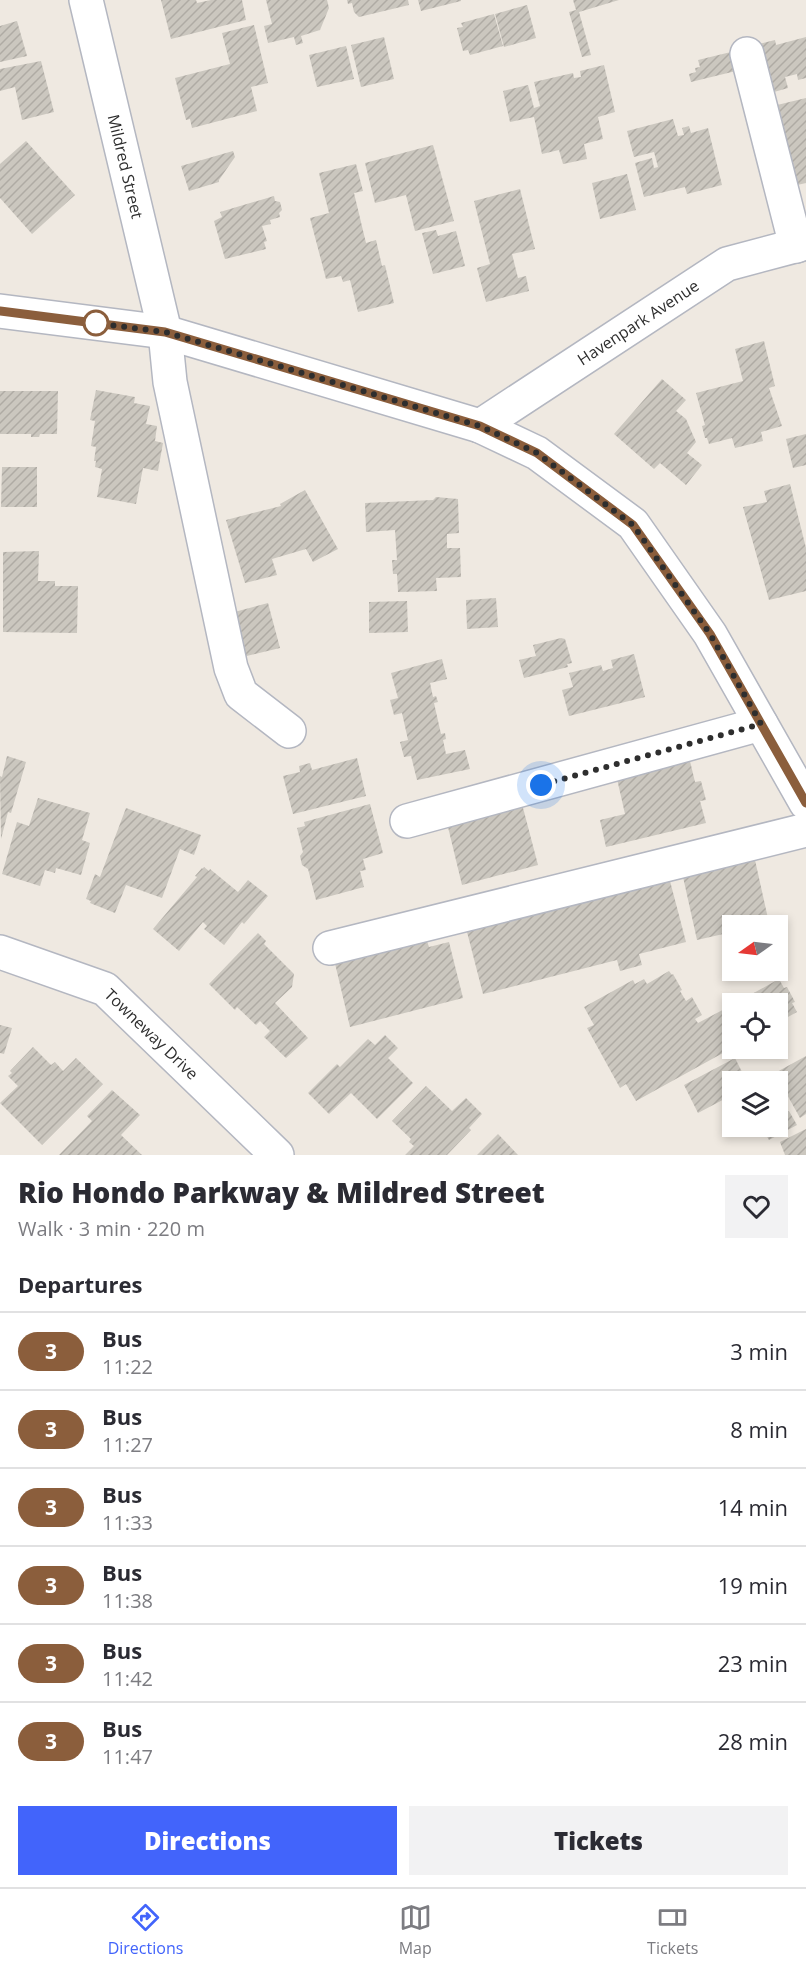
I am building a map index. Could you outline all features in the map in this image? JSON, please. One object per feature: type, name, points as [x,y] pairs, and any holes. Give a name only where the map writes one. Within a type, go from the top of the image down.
[{"type":"street","name":"Mildred Street","points":[[86,0],[165,332],[171,382],[231,668],[241,694],[289,731]]},
{"type":"street","points":[[747,54],[801,244]]},
{"type":"street","name":"Havenpark Avenue","points":[[480,426],[727,264],[801,244]]},
{"type":"street","points":[[0,311],[165,332],[480,426],[537,453],[633,525],[710,634],[806,803]]},
{"type":"street","points":[[407,821],[761,724]]},
{"type":"street","points":[[330,948],[806,830]]},
{"type":"street","name":"Towneway Drive","points":[[0,952],[105,989],[277,1155]]},
{"type":"building","points":[[161,0],[196,0],[197,3],[211,0],[242,0],[246,20],[171,39]]},
{"type":"building","points":[[266,0],[327,0],[329,8],[320,30],[301,36],[303,43],[296,45],[294,37],[268,43],[264,26],[272,24]]},
{"type":"building","points":[[347,0],[408,0],[409,5],[359,17],[354,12],[352,3],[348,4]]},
{"type":"building","points":[[418,0],[461,0],[461,1],[421,11]]},
{"type":"building","points":[[573,0],[619,0],[579,12],[591,55],[582,57],[569,12],[576,10]]},
{"type":"building","points":[[527,5],[536,38],[504,47],[495,14]]},
{"type":"building","points":[[494,14],[503,46],[470,55],[468,50],[463,51],[457,28],[463,27],[461,23]]},
{"type":"building","points":[[17,21],[27,56],[0,62],[0,26]]},
{"type":"building","points":[[254,25],[268,83],[251,87],[257,111],[192,128],[190,119],[186,120],[175,78],[230,64],[222,33]]},
{"type":"building","points":[[384,37],[394,79],[361,87],[351,45]]},
{"type":"building","points":[[806,37],[806,78],[798,80],[797,74],[785,77],[788,88],[767,94],[755,45],[775,40],[776,45]]},
{"type":"building","points":[[346,46],[354,79],[317,87],[309,55]]},
{"type":"building","points":[[735,51],[740,70],[691,82],[689,74],[696,72],[695,68],[700,67],[698,60]]},
{"type":"building","points":[[41,61],[54,112],[22,120],[15,87],[0,91],[0,69]]},
{"type":"building","points":[[604,65],[615,112],[598,117],[603,139],[584,144],[587,159],[563,164],[559,150],[542,154],[534,117],[510,122],[503,91],[528,85],[534,108],[540,106],[534,82],[573,73],[574,78],[581,77],[580,71]]},
{"type":"building","points":[[806,98],[806,183],[793,186],[773,106]]},
{"type":"building","points":[[673,119],[678,136],[684,135],[682,128],[689,126],[691,133],[708,128],[722,185],[687,194],[685,187],[644,197],[635,163],[652,158],[654,168],[658,167],[654,152],[634,157],[627,131]]},
{"type":"building","points":[[26,141],[75,195],[32,234],[0,198],[0,164]]},
{"type":"building","points":[[433,145],[454,221],[415,231],[406,195],[375,203],[365,163]]},
{"type":"building","points":[[233,151],[235,157],[219,182],[189,191],[181,166]]},
{"type":"building","points":[[356,164],[363,191],[354,193],[366,243],[376,240],[394,303],[358,312],[350,280],[343,282],[341,276],[326,279],[310,218],[329,213],[319,173]]},
{"type":"building","points":[[627,174],[636,210],[600,219],[592,183]]},
{"type":"building","points":[[520,189],[535,249],[512,254],[518,278],[526,276],[529,291],[486,302],[477,268],[490,264],[474,201]]},
{"type":"building","points":[[274,196],[275,201],[280,202],[282,210],[279,213],[280,217],[270,220],[271,224],[262,226],[267,241],[264,242],[266,249],[225,259],[214,221],[222,217],[220,212]]},
{"type":"building","points":[[436,230],[438,236],[456,231],[465,266],[433,274],[422,233]]},
{"type":"building","points":[[764,341],[775,386],[769,388],[782,426],[761,432],[763,441],[735,448],[732,438],[709,444],[705,438],[702,426],[705,425],[696,393],[743,381],[735,349]]},
{"type":"building","points":[[662,379],[686,400],[676,411],[686,419],[696,442],[687,453],[702,465],[686,485],[660,463],[654,469],[614,434]]},
{"type":"building","points":[[96,390],[135,397],[134,403],[150,406],[146,424],[157,426],[155,441],[163,443],[158,471],[143,468],[136,504],[97,497],[102,469],[95,467],[96,447],[91,446],[95,421],[90,420]]},
{"type":"building","points":[[0,391],[58,391],[57,434],[40,434],[39,437],[31,437],[31,434],[0,434]]},
{"type":"building","points":[[806,434],[806,465],[793,468],[786,439]]},
{"type":"building","points":[[2,467],[37,467],[37,507],[1,507]]},
{"type":"building","points":[[790,484],[806,548],[806,591],[769,600],[743,507],[767,502],[764,491]]},
{"type":"building","points":[[305,490],[338,549],[313,562],[306,549],[272,559],[277,575],[245,583],[226,520],[281,506],[280,504]]},
{"type":"building","points":[[436,497],[458,499],[459,533],[447,534],[447,548],[460,548],[461,577],[436,578],[437,591],[398,592],[397,574],[393,574],[392,560],[397,560],[395,530],[366,532],[365,503],[433,500]]},
{"type":"building","points":[[39,551],[38,581],[55,581],[55,586],[78,586],[77,633],[3,632],[3,552]]},
{"type":"building","points":[[496,598],[498,627],[467,629],[466,600]]},
{"type":"building","points":[[407,601],[408,632],[369,633],[369,602]]},
{"type":"building","points":[[268,603],[280,648],[238,658],[227,614]]},
{"type":"building","points":[[565,639],[572,663],[567,664],[568,667],[524,678],[519,660],[536,656],[533,645]]},
{"type":"building","points":[[634,654],[645,697],[569,716],[562,690],[573,687],[569,673],[601,665],[603,671],[613,668],[611,660]]},
{"type":"building","points":[[442,659],[447,679],[430,683],[433,697],[436,696],[438,702],[434,703],[441,734],[445,733],[446,739],[443,740],[446,754],[465,750],[470,769],[417,780],[411,756],[404,757],[400,742],[408,740],[402,713],[394,715],[390,700],[398,698],[391,673]]},
{"type":"building","points":[[7,756],[26,762],[1,839],[0,776],[2,777]]},
{"type":"building","points":[[357,758],[366,796],[293,814],[283,776],[300,772],[299,766],[310,763],[312,770]]},
{"type":"building","points":[[690,761],[695,782],[701,781],[706,800],[700,801],[706,823],[606,847],[600,820],[625,814],[617,779]]},
{"type":"building","points":[[38,798],[90,813],[82,840],[90,843],[81,875],[56,868],[55,873],[45,870],[40,886],[2,874],[17,822],[29,826]]},
{"type":"building","points":[[370,804],[383,853],[363,859],[366,870],[360,871],[364,887],[316,900],[308,869],[302,865],[300,856],[303,852],[297,828],[305,826],[304,822]]},
{"type":"building","points":[[522,804],[538,865],[462,885],[447,823]]},
{"type":"building","points":[[126,808],[201,835],[194,855],[180,849],[162,898],[126,885],[115,913],[90,903],[91,901],[86,899],[95,874],[100,877]]},
{"type":"building","points":[[755,860],[767,915],[722,915],[722,934],[697,940],[683,877]]},
{"type":"building","points":[[204,867],[209,871],[210,869],[238,892],[248,880],[268,896],[244,924],[242,922],[224,945],[204,929],[207,926],[203,922],[179,951],[153,929]]},
{"type":"building","points":[[670,881],[686,942],[639,954],[642,965],[620,971],[617,960],[483,994],[467,932]]},
{"type":"building","points":[[258,933],[266,941],[264,944],[294,974],[292,987],[275,1003],[308,1038],[286,1058],[264,1037],[270,1031],[260,1021],[256,1025],[237,1007],[235,1010],[209,984]]},
{"type":"building","points":[[427,941],[429,947],[449,942],[463,998],[350,1027],[333,955],[352,950],[355,960]]},
{"type":"building","points":[[669,971],[673,974],[686,1001],[692,997],[702,1015],[695,1019],[698,1023],[722,1010],[722,1054],[636,1101],[626,1084],[620,1088],[587,1028],[594,1025],[584,1007],[633,980],[635,984],[644,979],[647,984]]},
{"type":"building","points":[[775,981],[780,981],[784,988],[787,987],[795,1002],[792,1003],[797,1012],[788,1017],[788,993],[754,993]]},
{"type":"building","points":[[0,1025],[12,1028],[4,1054],[0,1053]]},
{"type":"building","points":[[385,1035],[398,1048],[388,1058],[413,1083],[377,1119],[351,1093],[329,1114],[308,1093],[337,1064],[340,1067],[368,1039],[375,1045]]},
{"type":"building","points":[[33,1047],[51,1065],[55,1062],[63,1071],[76,1058],[103,1084],[42,1145],[0,1103],[18,1086],[8,1076],[12,1073],[10,1071]]},
{"type":"building","points":[[806,1056],[806,1114],[800,1118],[788,1096],[788,1071],[779,1071]]},
{"type":"building","points":[[733,1059],[736,1059],[742,1071],[722,1071],[722,1100],[698,1113],[684,1085]]},
{"type":"building","points":[[426,1086],[452,1111],[466,1098],[482,1114],[469,1128],[471,1130],[447,1155],[405,1155],[414,1146],[409,1142],[411,1139],[392,1121]]},
{"type":"building","points":[[112,1090],[140,1115],[121,1135],[142,1155],[59,1155],[92,1121],[87,1116]]},
{"type":"building","points":[[788,1112],[797,1125],[788,1130]]},
{"type":"building","points":[[806,1129],[806,1155],[785,1155],[780,1142]]},
{"type":"building","points":[[498,1134],[518,1155],[477,1155]]},
{"type":"bus line","name":"3","points":[[0,311],[165,332],[480,426],[537,453],[633,525],[710,634],[806,803]]},
{"type":"route","points":[[96,323],[94,323],[165,332],[480,426],[537,453],[633,525],[710,634],[761,724],[541,785]]}]
